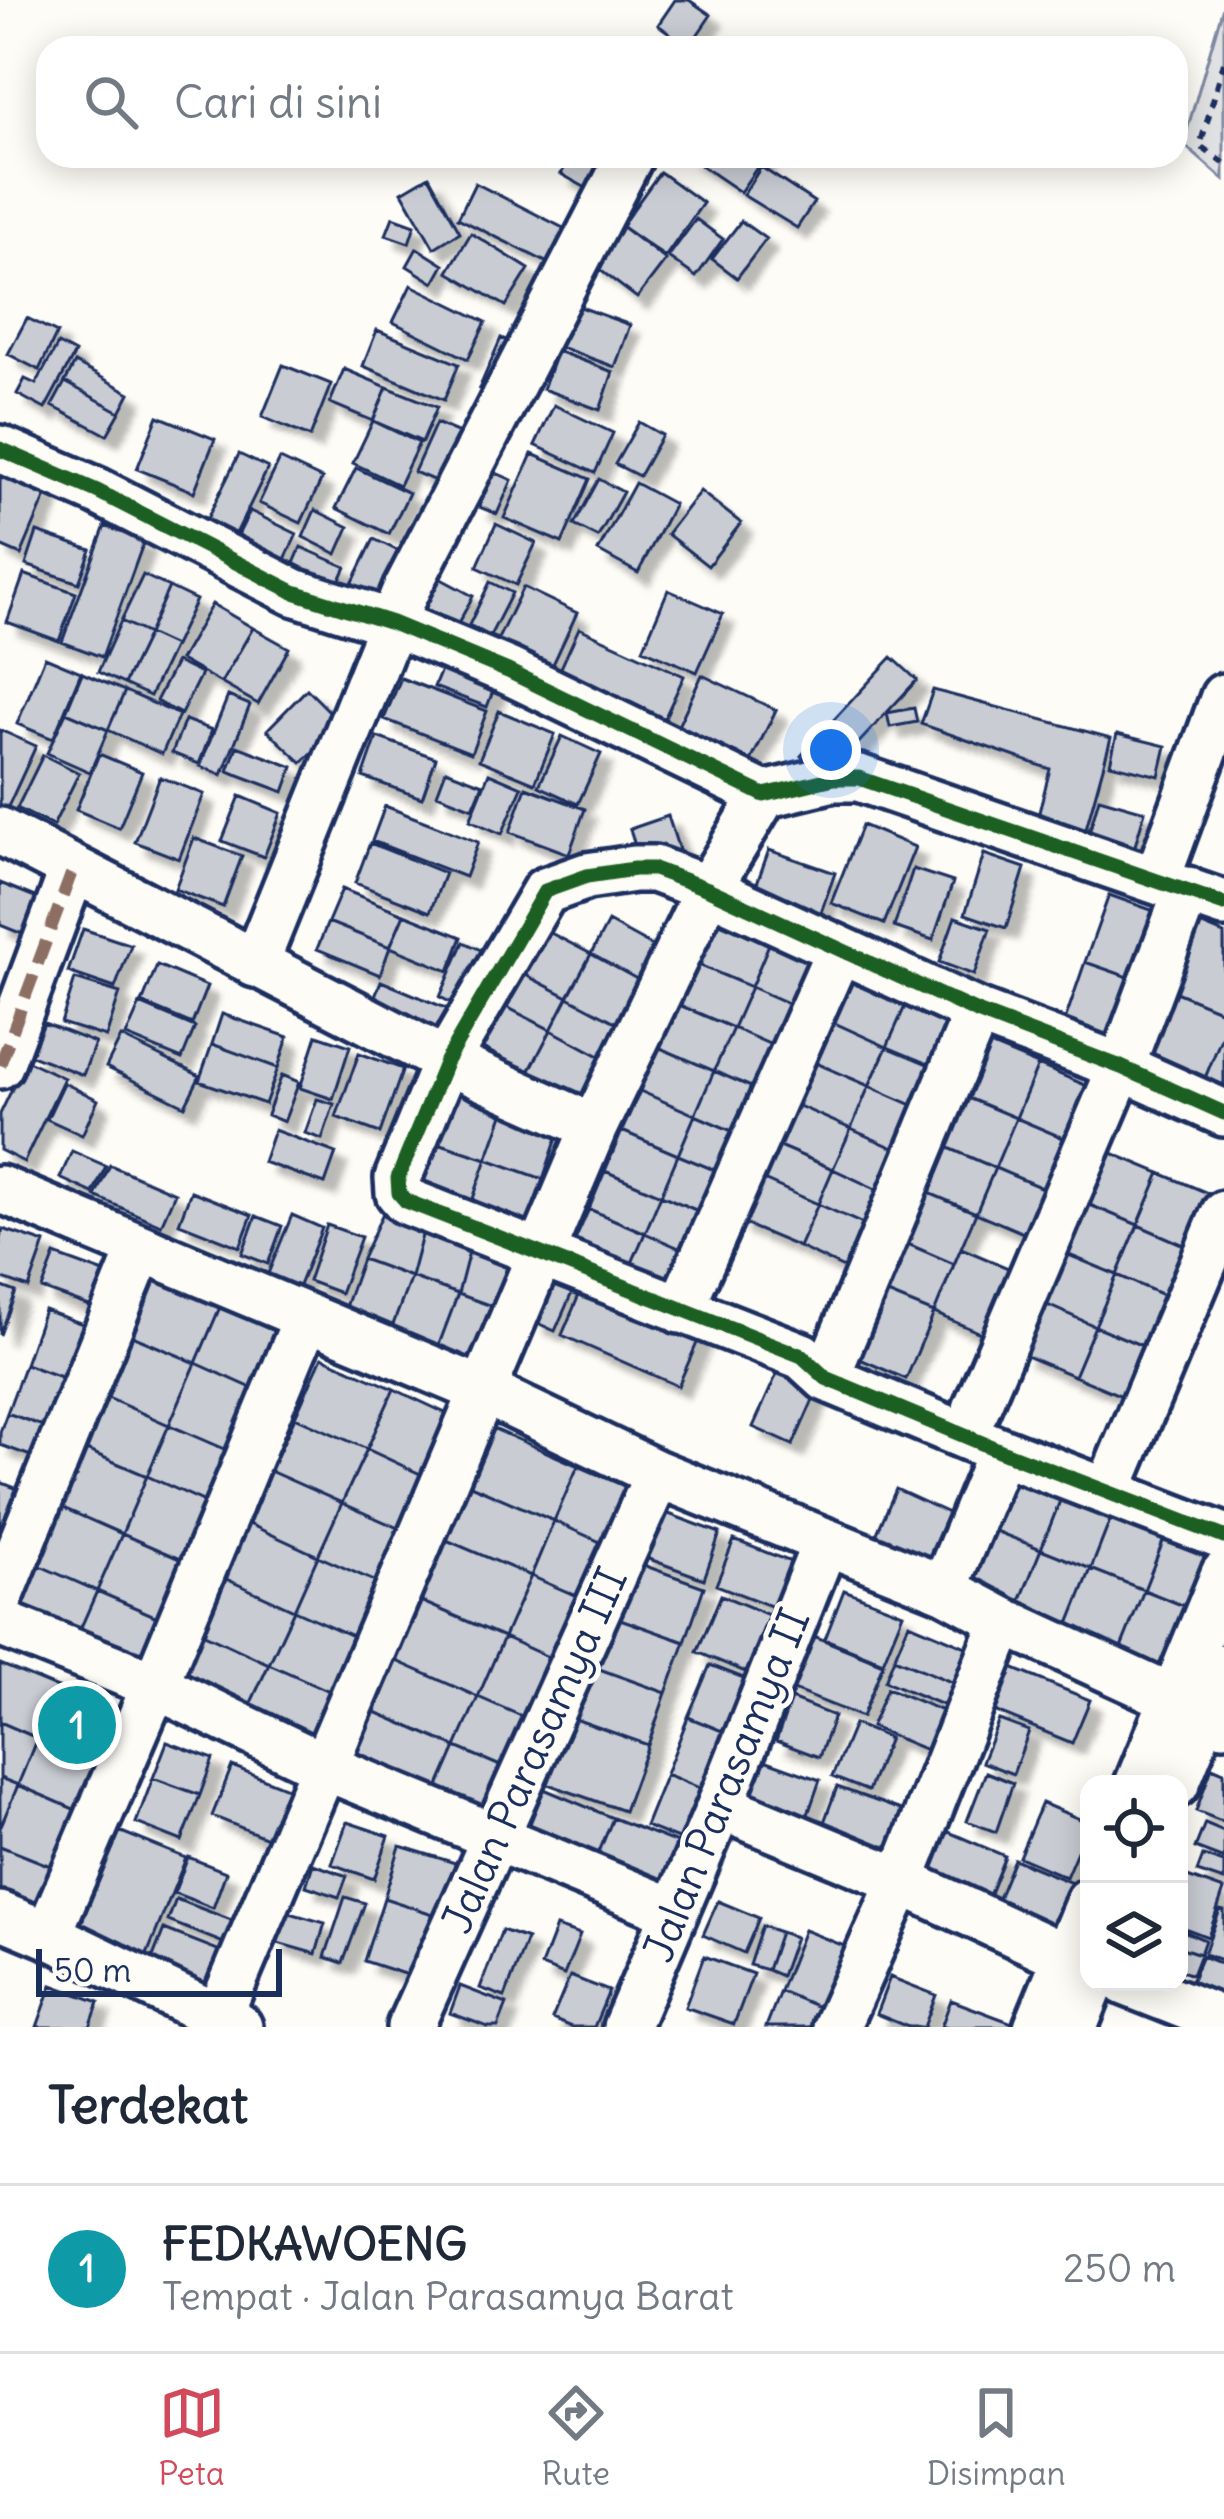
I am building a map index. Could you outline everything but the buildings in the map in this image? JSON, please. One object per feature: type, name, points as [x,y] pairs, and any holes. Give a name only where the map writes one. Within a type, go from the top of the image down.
[{"type":"street","points":[[255,964],[404,594],[624,168]]},
{"type":"street","points":[[1,451],[97,491],[294,592],[392,623],[508,671],[764,795],[834,778],[859,778],[1189,891]]},
{"type":"street","points":[[976,1409],[1121,1067],[1189,891],[1224,697]]},
{"type":"street","points":[[0,1916],[228,2023],[323,1766],[594,1127],[708,889],[764,795]]},
{"type":"street","points":[[0,831],[446,1060],[594,1127]]},
{"type":"street","points":[[734,846],[654,869],[587,876],[545,891],[446,1060],[399,1168],[399,1193],[406,1201],[821,1363],[976,1409],[1224,1514]]},
{"type":"street","points":[[0,1065],[74,869]]},
{"type":"street","points":[[654,869],[977,1012],[1224,1113]]},
{"type":"street","points":[[680,1310],[838,950]]},
{"type":"street","points":[[821,1363],[977,1012]]},
{"type":"street","points":[[0,1189],[484,1391],[658,1474],[944,1589],[1201,1711]]},
{"type":"street","points":[[1118,1470],[1224,1214]]},
{"type":"street","points":[[0,1597],[141,1248]]},
{"type":"street","points":[[48,1935],[306,1318]]},
{"type":"street","points":[[821,1363],[1001,1451],[1224,1537]]},
{"type":"street","points":[[944,1589],[1001,1451]]},
{"type":"street","name":"Jalan Parasamya III","points":[[410,2027],[658,1474]]},
{"type":"street","name":"Jalan Parasamya II","points":[[626,2027],[825,1543]]},
{"type":"street","points":[[1146,1775],[1201,1711],[1224,1574]]},
{"type":"street","points":[[836,2027],[901,1881],[1004,1621]]},
{"type":"street","points":[[0,1623],[155,1685],[323,1766],[673,1912]]},
{"type":"street","points":[[1179,1775],[1201,1711],[1224,1667]]},
{"type":"street","points":[[720,1806],[901,1881],[1079,1970]]},
{"type":"street","points":[[1037,2027],[1079,1970]]},
{"type":"street","points":[[1074,2027],[1079,1970]]},
{"type":"street","points":[[1148,1991],[1224,2021]]},
{"type":"path","points":[[1224,62],[1200,146],[1224,163]]},
{"type":"shaded area","points":[[1224,3],[1224,180],[1188,148],[1188,127]]},
{"type":"marked path","points":[[0,1065],[73,869]]},
{"type":"cycle path","points":[[0,449],[97,491],[294,592],[392,623],[508,671],[764,795],[834,778],[859,778],[1224,904]]},
{"type":"cycle path","points":[[1224,1113],[977,1012],[708,889],[654,869],[634,869],[587,876],[545,891],[446,1061],[398,1178],[399,1193],[406,1201],[802,1356],[826,1378],[1224,1537]]},
{"type":"place","name":"FEDKAWOENG","points":[[77,1725]]}]
